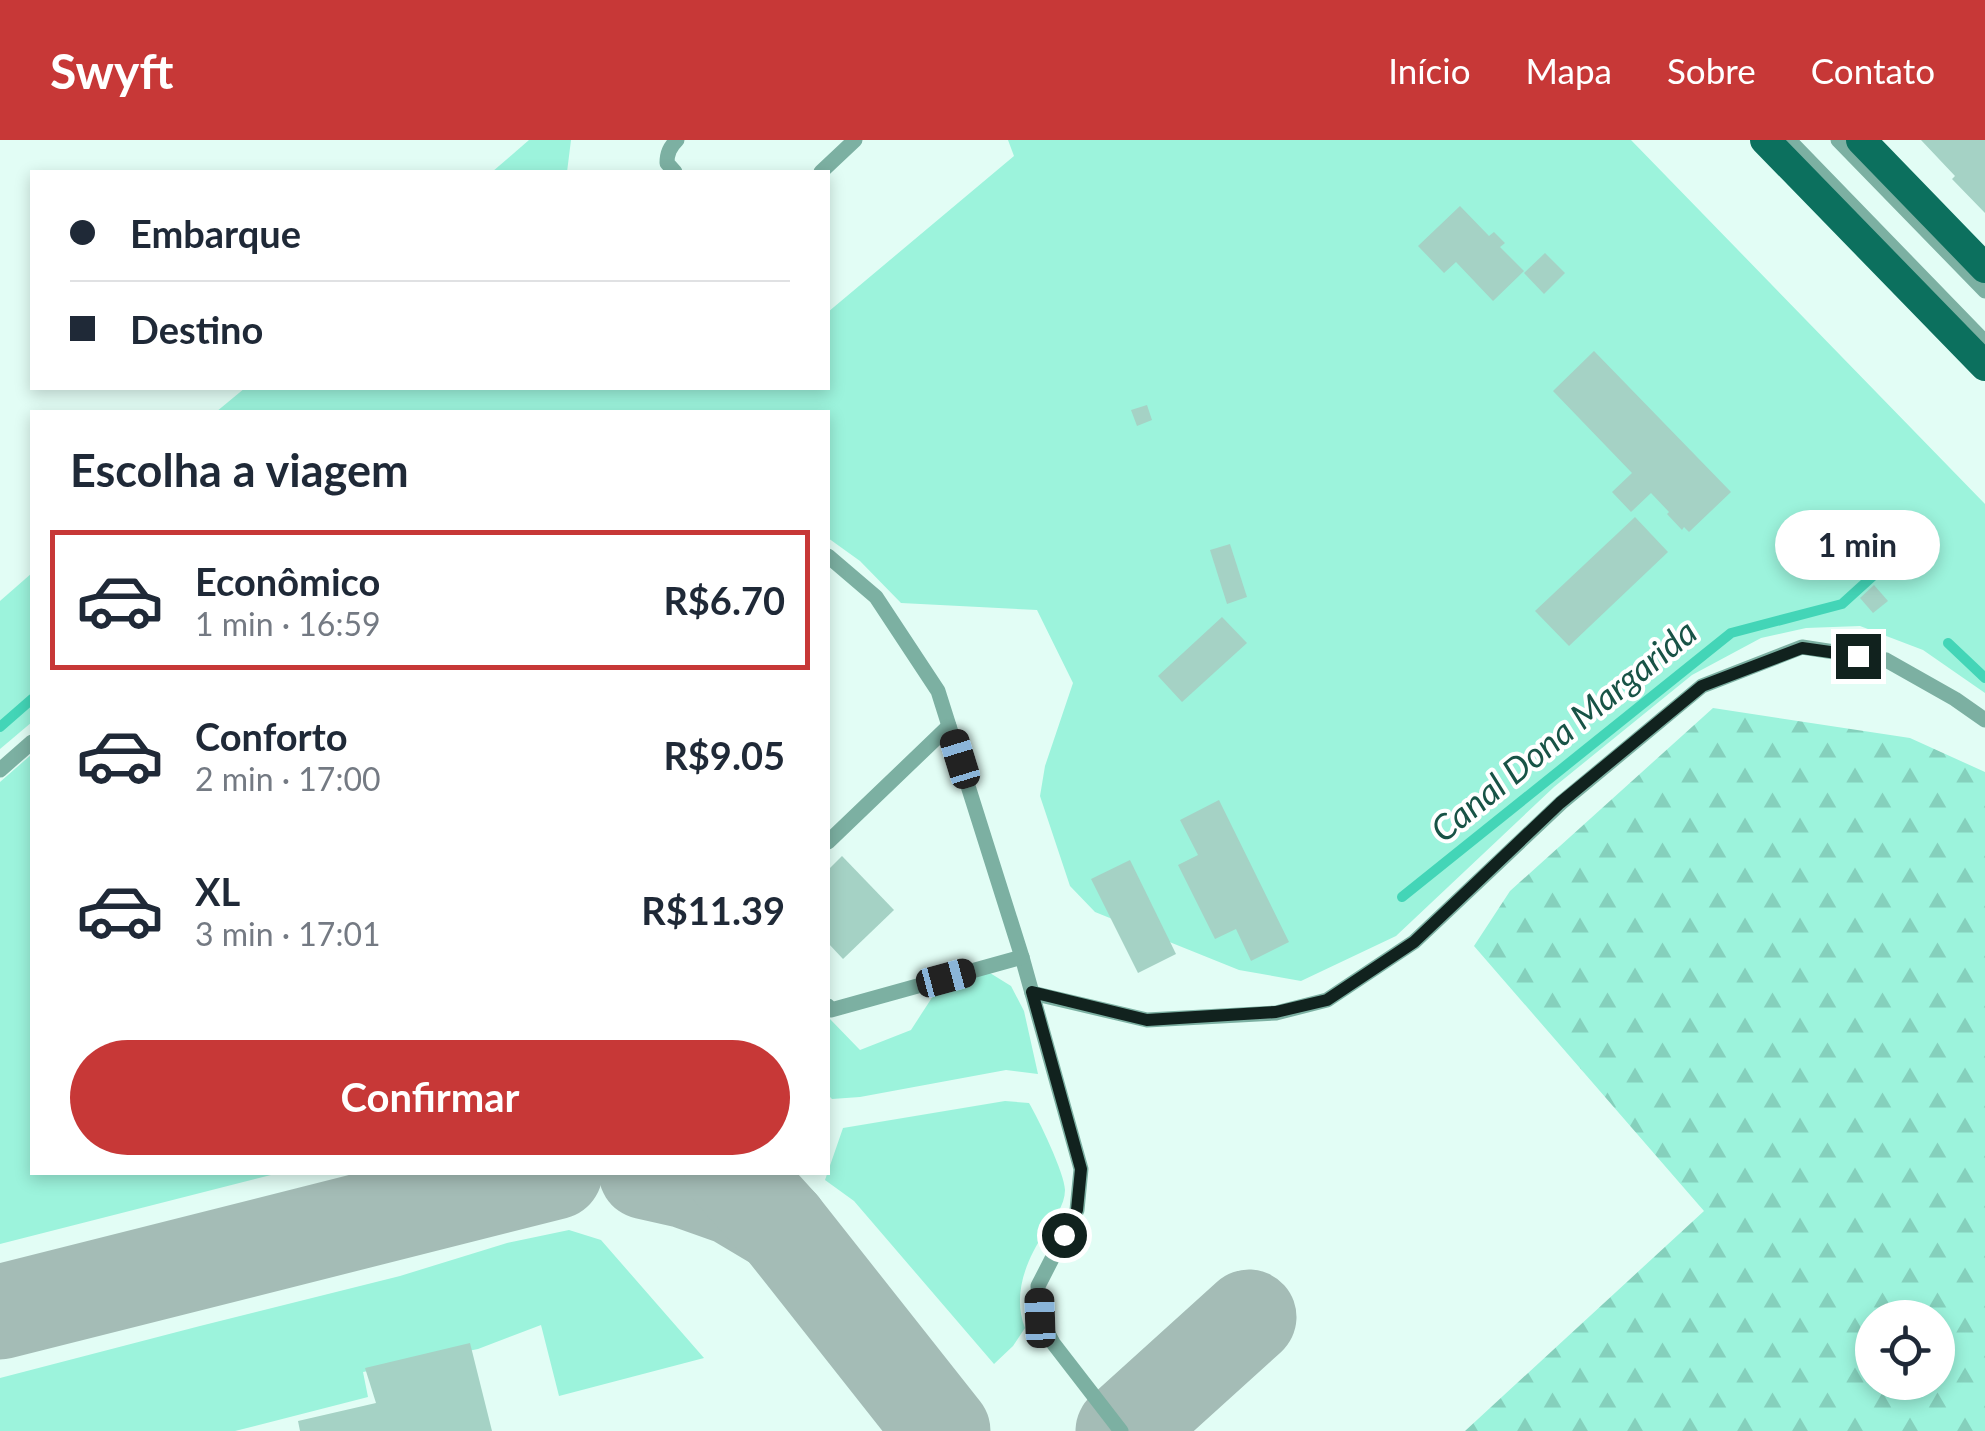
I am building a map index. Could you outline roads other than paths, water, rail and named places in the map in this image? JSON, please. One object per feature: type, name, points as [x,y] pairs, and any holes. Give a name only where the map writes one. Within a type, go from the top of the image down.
[{"type":"main road","points":[[1765,140],[1985,366]]},
{"type":"main road","points":[[1861,140],[1983,279]]},
{"type":"lane","points":[[673,170],[666,158],[677,140]]},
{"type":"lane","points":[[823,170],[855,140]]},
{"type":"lane","points":[[1789,140],[1985,342]]},
{"type":"lane","points":[[1838,140],[1983,279]]},
{"type":"lane","points":[[830,558],[876,597],[938,690],[1022,957],[1081,1169],[1077,1210],[1038,1286],[1040,1318],[1054,1343],[1122,1431]]},
{"type":"lane","points":[[1032,992],[1147,1020],[1276,1012],[1327,1000],[1414,942],[1560,803],[1702,686],[1802,648],[1886,660],[1955,698],[1985,720]]},
{"type":"lane","points":[[830,840],[950,726]]},
{"type":"lane","points":[[0,770],[30,744]]},
{"type":"lane","points":[[830,1009],[1022,957]]},
{"type":"waterway","name":"Canal Dona Margarida","points":[[1402,897],[1731,633],[1842,604],[1874,575]]},
{"type":"waterway","name":"Canal Dona Margarida","points":[[1948,643],[1985,678]]},
{"type":"waterway","points":[[0,727],[30,701]]}]
